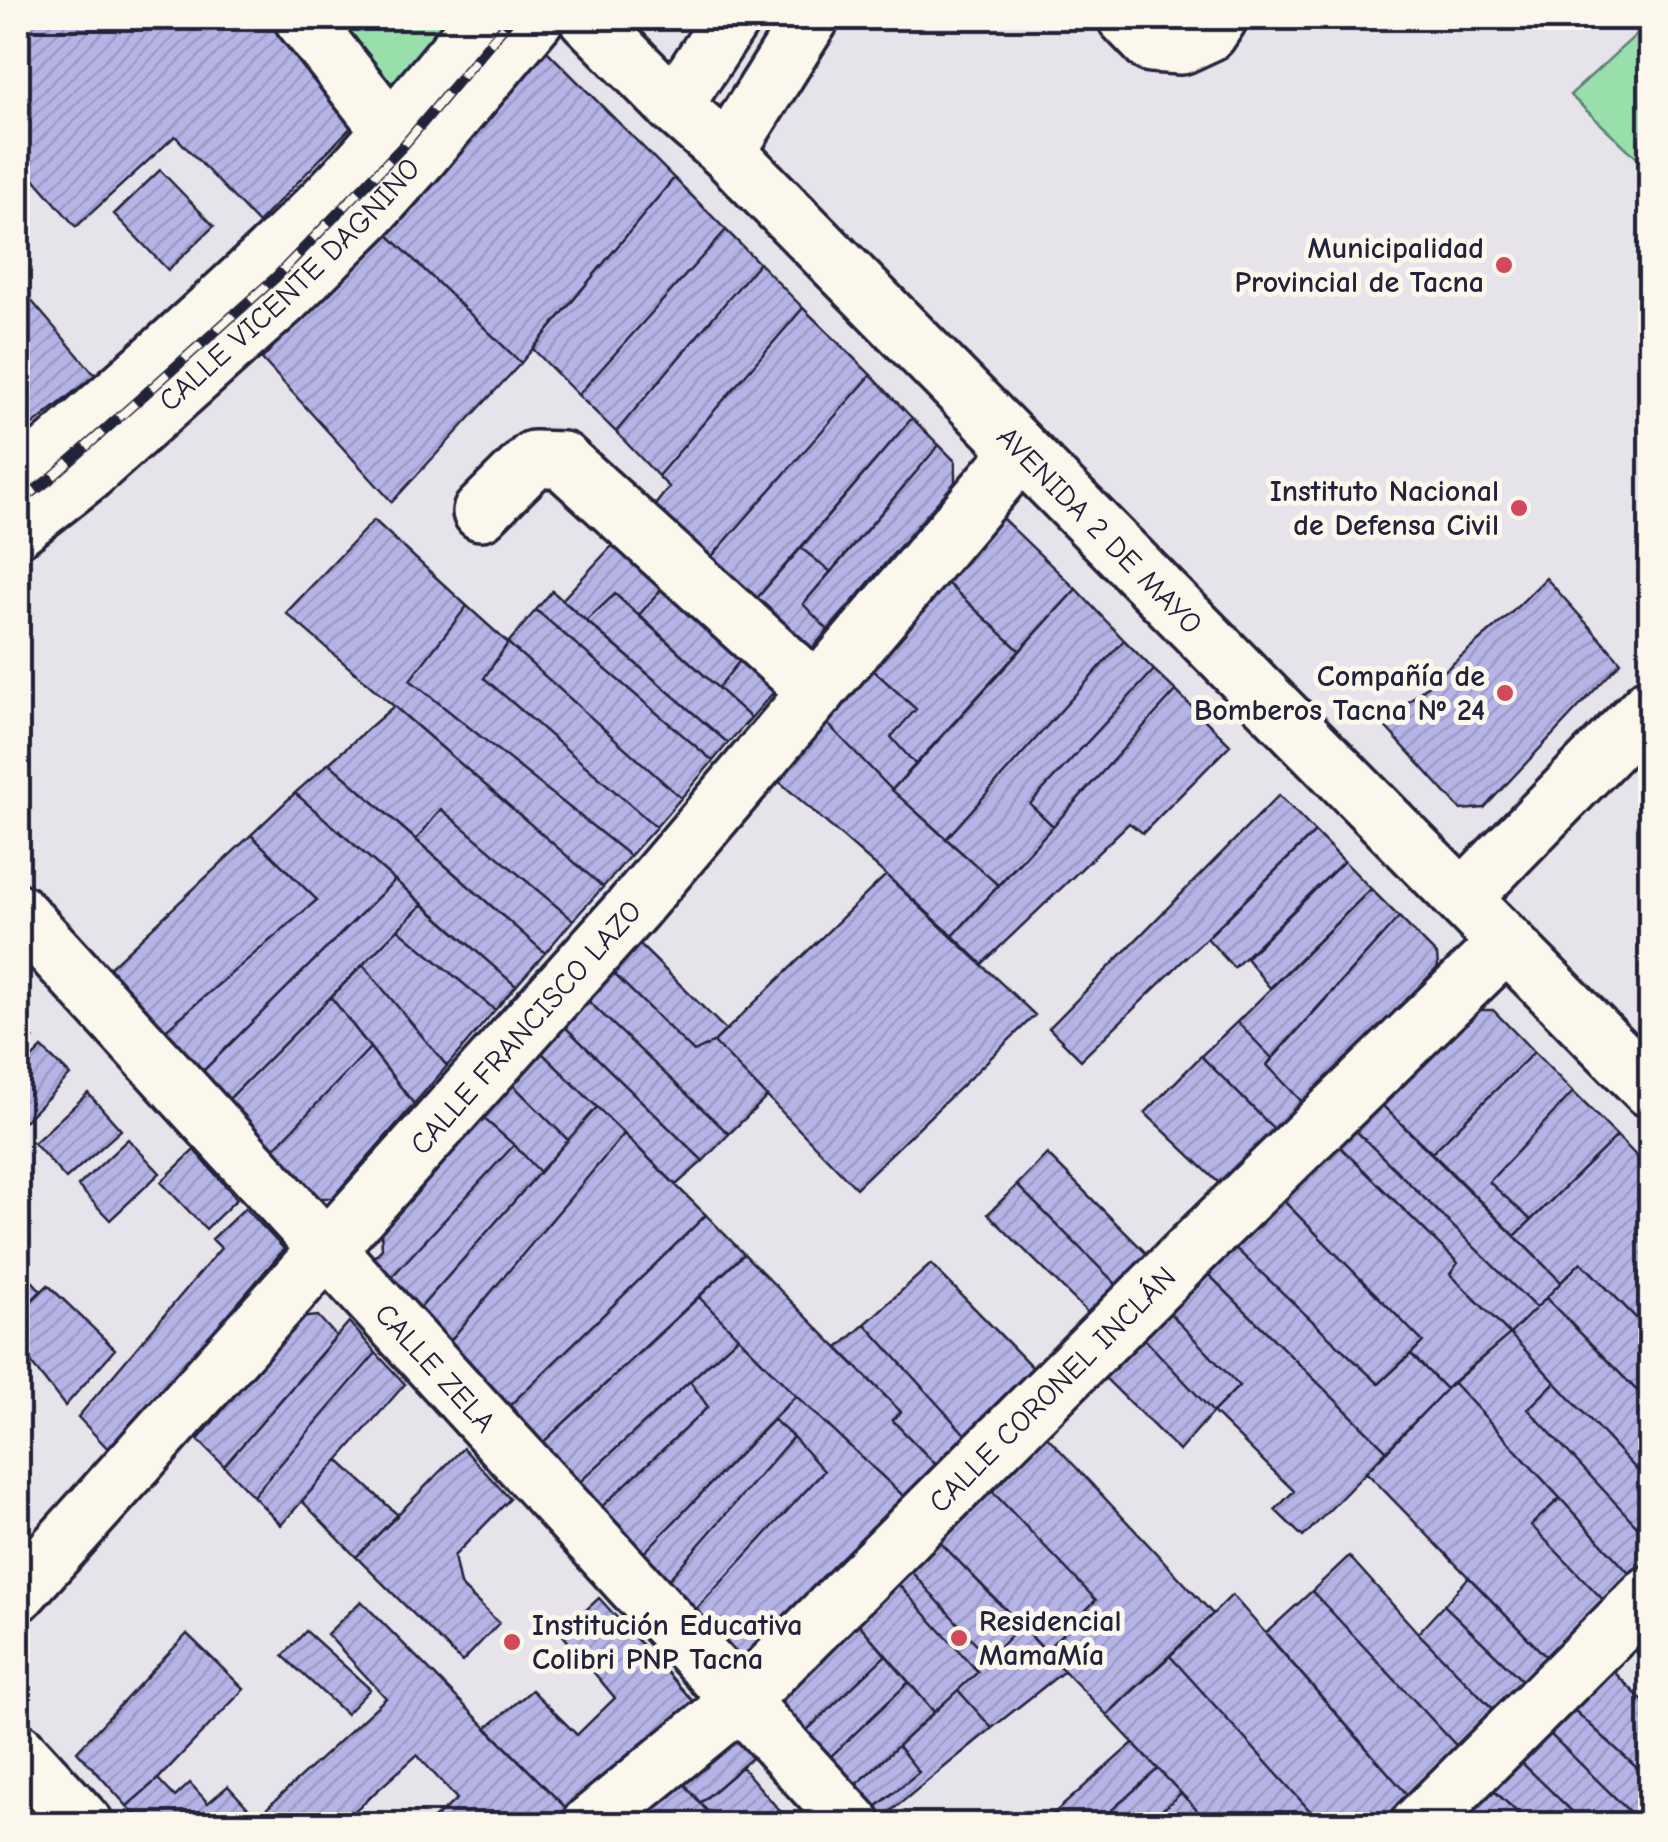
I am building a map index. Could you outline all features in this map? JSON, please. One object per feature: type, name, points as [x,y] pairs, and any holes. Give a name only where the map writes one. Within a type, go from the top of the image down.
[{"type":"street","points":[[302,18],[405,144]]},
{"type":"street","name":"CALLE VICENTE DAGNINO","points":[[18,528],[88,473],[283,298],[368,214],[405,144],[485,18]]},
{"type":"street","name":"CALLE VICENTE DAGNINO","points":[[18,480],[154,362],[310,217],[405,144],[536,18]]},
{"type":"street","name":"AVENIDA 2 DE MAYO","points":[[587,18],[674,106],[727,152],[1650,1089]]},
{"type":"street","points":[[674,106],[732,18]]},
{"type":"street","points":[[727,152],[811,18]]},
{"type":"street","points":[[1126,18],[1152,44],[1181,46],[1210,32],[1218,18]]},
{"type":"street","name":"CALLE FRANCISCO LAZO","points":[[18,1593],[634,908],[1021,451]]},
{"type":"street","points":[[481,512],[534,459],[562,460],[817,692]]},
{"type":"street","points":[[1462,898],[1650,706]]},
{"type":"street","name":"CALLE ZELA","points":[[18,912],[854,1824]]},
{"type":"street","name":"CALLE CORONEL INCLÁN","points":[[590,1824],[740,1702],[1199,1243],[1507,943]]},
{"type":"street","points":[[1419,1824],[1650,1594]]},
{"type":"street","points":[[18,1752],[85,1824]]},
{"type":"green space","points":[[312,18],[464,18],[395,89],[381,93]]},
{"type":"green space","points":[[1650,22],[1650,170],[1570,95]]},
{"type":"building","points":[[19,18],[280,18],[358,120],[258,223],[175,136],[76,227],[18,160]]},
{"type":"building","points":[[539,43],[674,178],[521,363],[383,230]]},
{"type":"building","points":[[160,170],[214,226],[168,270],[114,214]]},
{"type":"building","points":[[674,178],[726,230],[578,395],[533,349]]},
{"type":"building","points":[[383,230],[521,363],[392,502],[262,359]]},
{"type":"building","points":[[726,230],[759,263],[616,432],[578,395]]},
{"type":"building","points":[[759,263],[803,308],[658,476],[616,432]]},
{"type":"building","points":[[18,285],[95,375],[24,432],[18,424]]},
{"type":"building","points":[[803,308],[871,375],[700,570],[645,518],[669,487],[658,476]]},
{"type":"building","points":[[871,375],[912,418],[745,612],[700,570]]},
{"type":"building","points":[[912,418],[939,445],[831,572],[801,548]]},
{"type":"building","points":[[939,445],[955,461],[955,482],[828,630],[803,604]]},
{"type":"building","points":[[1002,518],[1076,589],[1020,651],[946,582]]},
{"type":"building","points":[[374,520],[467,606],[410,680],[630,856],[603,887],[286,613]]},
{"type":"building","points":[[623,534],[671,579],[639,615],[615,594],[586,621],[562,600]]},
{"type":"building","points":[[801,548],[831,572],[803,604],[828,630],[799,663],[745,612]]},
{"type":"building","name":"Compañía de Bomberos Tacna Nº 24","points":[[1546,578],[1621,662],[1484,808],[1461,810],[1383,724]]},
{"type":"building","points":[[671,579],[749,649],[718,688],[639,615]]},
{"type":"building","points":[[946,582],[1020,651],[916,765],[891,737],[916,709],[871,668]]},
{"type":"building","points":[[1076,589],[1124,640],[946,839],[892,790]]},
{"type":"building","points":[[552,591],[728,743],[713,761],[536,610]]},
{"type":"building","points":[[615,594],[751,718],[728,743],[586,621]]},
{"type":"building","points":[[467,606],[508,643],[484,678],[656,827],[630,856],[410,680]]},
{"type":"building","points":[[536,610],[713,761],[681,798],[508,643]]},
{"type":"building","points":[[1124,640],[1154,670],[1030,804],[1053,826],[998,885],[946,839]]},
{"type":"building","points":[[508,643],[681,798],[656,827],[484,678]]},
{"type":"building","points":[[749,649],[785,679],[751,718],[718,688]]},
{"type":"building","points":[[871,668],[916,709],[891,737],[916,765],[892,790],[825,721]]},
{"type":"building","points":[[1154,670],[1176,691],[1053,826],[1030,804]]},
{"type":"building","points":[[1176,691],[1230,745],[1143,833],[1129,823],[982,964],[953,936]]},
{"type":"building","points":[[394,706],[603,887],[573,920],[441,809],[416,840],[329,763]]},
{"type":"building","points":[[825,721],[892,790],[998,885],[953,936],[775,778]]},
{"type":"building","points":[[329,763],[545,953],[516,986],[295,793]]},
{"type":"building","points":[[295,793],[395,880],[200,1074],[162,1033],[317,900],[251,835]]},
{"type":"building","points":[[1279,795],[1315,832],[1081,1060],[1049,1028]]},
{"type":"building","points":[[441,809],[573,920],[545,953],[416,840]]},
{"type":"building","points":[[1315,832],[1344,861],[1234,968],[1207,938]]},
{"type":"building","points":[[251,835],[317,900],[162,1033],[104,973]]},
{"type":"building","points":[[1344,861],[1371,889],[1270,988],[1246,958]]},
{"type":"building","points":[[886,875],[1035,1015],[856,1188],[714,1042]]},
{"type":"building","points":[[395,880],[423,904],[225,1103],[200,1074]]},
{"type":"building","points":[[1371,889],[1399,917],[1272,1058],[1237,1022]]},
{"type":"building","points":[[423,904],[516,986],[495,1010],[398,929]]},
{"type":"building","points":[[1399,917],[1437,955],[1438,967],[1305,1105],[1267,1065]]},
{"type":"building","points":[[398,929],[495,1010],[447,1066],[363,965]]},
{"type":"building","points":[[634,939],[726,1030],[714,1042],[694,1052],[609,969]]},
{"type":"building","points":[[363,965],[447,1066],[414,1104],[331,997]]},
{"type":"building","points":[[609,969],[694,1052],[714,1042],[767,1097],[729,1134],[584,997]]},
{"type":"building","points":[[331,997],[370,1048],[271,1152],[225,1103]]},
{"type":"building","points":[[584,997],[729,1134],[703,1161],[561,1023]]},
{"type":"building","points":[[1477,1010],[1493,1010],[1534,1052],[1432,1153],[1383,1106]]},
{"type":"building","points":[[18,1019],[33,1038],[18,1052]]},
{"type":"building","points":[[1237,1022],[1272,1058],[1267,1065],[1305,1105],[1277,1132],[1201,1056]]},
{"type":"building","points":[[561,1023],[703,1161],[676,1185],[538,1049]]},
{"type":"building","points":[[42,1048],[70,1075],[22,1124],[18,1120],[18,1072]]},
{"type":"building","points":[[370,1048],[414,1104],[332,1198],[313,1198],[271,1152]]},
{"type":"building","points":[[538,1049],[597,1107],[568,1140],[510,1082]]},
{"type":"building","points":[[1534,1052],[1573,1092],[1489,1182],[1531,1220],[1515,1236],[1432,1153]]},
{"type":"building","points":[[1201,1056],[1277,1132],[1223,1187],[1145,1113]]},
{"type":"building","points":[[510,1082],[568,1140],[540,1172],[481,1116]]},
{"type":"building","points":[[1573,1092],[1617,1136],[1531,1220],[1489,1182]]},
{"type":"building","points":[[88,1093],[121,1130],[66,1179],[34,1143]]},
{"type":"building","points":[[1374,1097],[1561,1282],[1536,1308],[1348,1123]]},
{"type":"building","points":[[597,1107],[624,1134],[444,1348],[414,1315]]},
{"type":"building","points":[[481,1116],[514,1145],[386,1283],[367,1264],[382,1249],[381,1230]]},
{"type":"building","points":[[1348,1123],[1536,1308],[1510,1334],[1450,1274],[1458,1263],[1333,1140]]},
{"type":"building","points":[[624,1134],[706,1215],[502,1413],[444,1348]]},
{"type":"building","points":[[1617,1136],[1650,1170],[1650,1332],[1581,1262],[1561,1282],[1515,1236]]},
{"type":"building","points":[[128,1139],[160,1173],[110,1220],[78,1186]]},
{"type":"building","points":[[1333,1140],[1458,1263],[1450,1274],[1510,1334],[1446,1389],[1411,1354],[1423,1342],[1278,1195]]},
{"type":"building","points":[[514,1145],[540,1172],[414,1315],[386,1283]]},
{"type":"building","points":[[194,1150],[237,1199],[206,1229],[161,1182]]},
{"type":"building","points":[[1047,1154],[1150,1257],[1120,1288],[1017,1185]]},
{"type":"building","points":[[1017,1185],[1120,1288],[1092,1317],[988,1214]]},
{"type":"building","points":[[1278,1195],[1423,1342],[1379,1384],[1230,1243]]},
{"type":"building","points":[[245,1208],[284,1249],[111,1452],[78,1417],[221,1248],[212,1239]]},
{"type":"building","points":[[706,1215],[744,1254],[536,1449],[502,1413]]},
{"type":"building","points":[[1230,1243],[1379,1384],[1411,1354],[1446,1389],[1387,1451],[1203,1269]]},
{"type":"building","points":[[744,1254],[901,1412],[892,1420],[942,1471],[911,1503],[796,1396],[699,1297]]},
{"type":"building","points":[[1581,1262],[1650,1332],[1650,1404],[1546,1298]]},
{"type":"building","points":[[931,1264],[1037,1372],[971,1441],[865,1324]]},
{"type":"building","points":[[18,1265],[41,1291],[18,1314]]},
{"type":"building","points":[[1203,1269],[1387,1451],[1303,1537],[1275,1510],[1294,1491],[1213,1412],[1239,1386],[1165,1308]]},
{"type":"building","points":[[48,1285],[115,1349],[65,1406],[18,1346],[18,1314]]},
{"type":"building","points":[[699,1297],[738,1337],[572,1489],[536,1449]]},
{"type":"building","points":[[1546,1298],[1650,1404],[1650,1484],[1510,1334]]},
{"type":"building","points":[[1165,1308],[1239,1386],[1213,1412],[1139,1333]]},
{"type":"building","points":[[318,1316],[336,1336],[224,1466],[198,1440],[298,1318]]},
{"type":"building","points":[[349,1322],[376,1353],[253,1496],[224,1466]]},
{"type":"building","points":[[865,1324],[971,1441],[942,1471],[892,1420],[901,1412],[838,1348]]},
{"type":"building","points":[[1139,1333],[1213,1412],[1179,1451],[1101,1374]]},
{"type":"building","points":[[1510,1334],[1555,1382],[1528,1409],[1650,1540],[1650,1570],[1638,1583],[1453,1382]]},
{"type":"building","points":[[738,1337],[796,1396],[638,1559],[595,1513],[708,1407],[690,1381]]},
{"type":"building","points":[[376,1353],[405,1384],[281,1525],[253,1496]]},
{"type":"building","points":[[690,1381],[708,1407],[595,1513],[572,1489]]},
{"type":"building","points":[[1453,1382],[1560,1498],[1531,1525],[1612,1609],[1555,1666],[1366,1472]]},
{"type":"building","points":[[1555,1382],[1650,1484],[1650,1540],[1528,1409]]},
{"type":"building","points":[[796,1396],[911,1503],[747,1674],[691,1615],[824,1471],[773,1419]]},
{"type":"building","points":[[773,1419],[793,1437],[663,1586],[638,1559]]},
{"type":"building","points":[[1044,1433],[1213,1614],[1107,1715],[1045,1651],[1096,1600],[989,1488]]},
{"type":"building","points":[[793,1437],[824,1471],[691,1615],[663,1586]]},
{"type":"building","points":[[463,1448],[510,1499],[454,1556],[460,1585],[499,1623],[462,1662],[356,1557]]},
{"type":"building","points":[[338,1460],[398,1515],[356,1557],[302,1501]]},
{"type":"building","points":[[989,1488],[1096,1600],[1045,1651],[939,1541]]},
{"type":"building","points":[[1560,1498],[1638,1583],[1612,1609],[1531,1525]]},
{"type":"building","points":[[939,1541],[1021,1625],[989,1658],[910,1570]]},
{"type":"building","points":[[1349,1556],[1504,1720],[1466,1756],[1312,1591]]},
{"type":"building","name":"Residencial MamaMía","points":[[910,1570],[989,1658],[1021,1625],[1064,1671],[992,1728],[958,1690],[978,1672],[897,1583]]},
{"type":"building","points":[[1469,1577],[1555,1666],[1532,1690],[1444,1605]]},
{"type":"building","points":[[897,1583],[978,1672],[934,1712],[858,1623]]},
{"type":"building","points":[[1312,1591],[1466,1756],[1418,1807],[1266,1633]]},
{"type":"building","points":[[1232,1595],[1418,1807],[1400,1824],[1322,1824],[1170,1656]]},
{"type":"building","points":[[599,1598],[693,1701],[570,1812],[486,1728],[532,1690],[577,1735],[615,1698],[561,1633]]},
{"type":"building","points":[[361,1601],[570,1812],[556,1824],[428,1824],[457,1799],[417,1755],[344,1824],[250,1824],[386,1698],[327,1634]]},
{"type":"building","points":[[1444,1605],[1532,1690],[1504,1720],[1418,1633]]},
{"type":"building","points":[[858,1623],[886,1655],[803,1734],[779,1704]]},
{"type":"building","points":[[306,1631],[370,1689],[346,1714],[283,1656]]},
{"type":"building","points":[[187,1634],[244,1689],[127,1806],[77,1751]]},
{"type":"building","points":[[1650,1634],[1650,1666],[1633,1648]]},
{"type":"building","points":[[886,1655],[909,1682],[827,1760],[803,1734]]},
{"type":"building","points":[[1170,1656],[1322,1824],[1210,1824],[1107,1715]]},
{"type":"building","points":[[1612,1670],[1650,1708],[1650,1780],[1572,1708]]},
{"type":"building","points":[[909,1682],[934,1712],[852,1789],[827,1760]]},
{"type":"building","points":[[958,1690],[992,1728],[880,1820],[871,1811],[919,1772],[898,1746]]},
{"type":"building","points":[[1572,1708],[1650,1780],[1650,1824],[1642,1824],[1548,1732]]},
{"type":"building","points":[[729,1721],[759,1752],[700,1803],[678,1776]]},
{"type":"building","points":[[1548,1732],[1642,1824],[1585,1824],[1520,1761]]},
{"type":"building","points":[[1133,1743],[1158,1769],[1096,1824],[1042,1824]]},
{"type":"building","points":[[898,1746],[919,1772],[871,1811],[852,1789]]},
{"type":"building","points":[[1520,1761],[1585,1824],[1530,1824],[1491,1788]]},
{"type":"building","points":[[742,1767],[791,1824],[718,1824],[700,1803]]},
{"type":"building","points":[[1158,1769],[1181,1793],[1147,1824],[1096,1824]]},
{"type":"building","points":[[678,1776],[718,1824],[625,1824]]},
{"type":"building","points":[[158,1779],[175,1797],[190,1783],[208,1803],[228,1786],[257,1818],[250,1824],[144,1824],[127,1806]]},
{"type":"building","points":[[1491,1788],[1530,1824],[1461,1824],[1457,1820]]},
{"type":"building","points":[[1181,1793],[1208,1822],[1147,1824]]},
{"type":"railway","points":[[18,503],[50,479],[275,278],[404,145],[511,18]]},
{"type":"place","name":"Municipalidad Provincial de Tacna","points":[[1504,265]]},
{"type":"place","name":"Instituto Nacional de Defensa Civil","points":[[1519,508]]},
{"type":"place","name":"Compañía de Bomberos Tacna Nº 24","points":[[1505,693]]},
{"type":"place","name":"Residencial MamaMía","points":[[959,1638]]},
{"type":"place","name":"Institución Educativa Colibri PNP Tacna","points":[[512,1642]]}]
